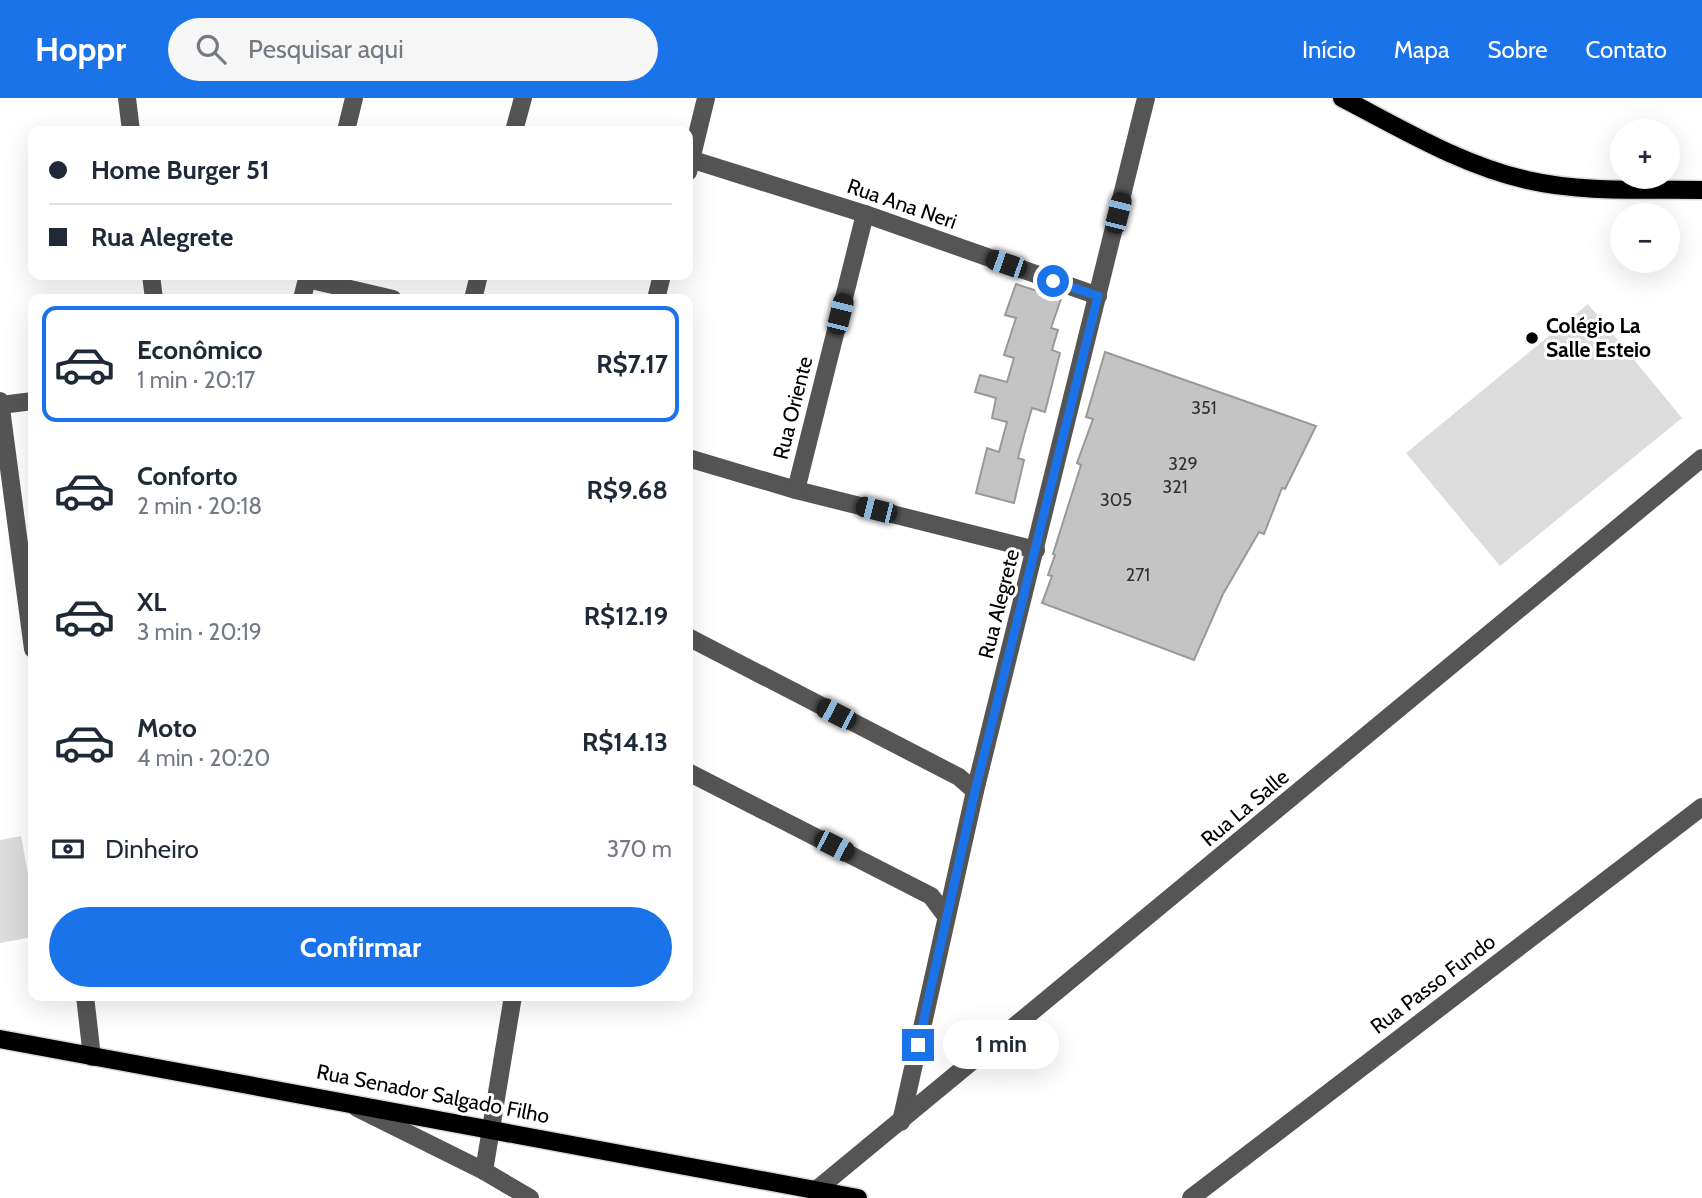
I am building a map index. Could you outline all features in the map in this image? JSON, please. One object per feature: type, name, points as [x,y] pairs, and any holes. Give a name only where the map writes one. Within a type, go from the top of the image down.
[{"type":"main road","points":[[1342,98],[1445,151],[1482,167],[1527,180],[1608,188],[1702,190]]},
{"type":"main road","name":"Rua Senador Salgado Filho","points":[[0,1039],[342,1100],[858,1198]]},
{"type":"street","points":[[127,98],[130,126]]},
{"type":"street","points":[[346,126],[354,98]]},
{"type":"street","points":[[515,126],[523,98]]},
{"type":"street","points":[[693,150],[706,98]]},
{"type":"street","name":"Rua Alegrete","points":[[901,1122],[975,791],[1146,98]]},
{"type":"street","name":"Rua Ana Neri","points":[[693,167],[865,214],[1098,296]]},
{"type":"street","name":"Rua Oriente","points":[[796,489],[865,214]]},
{"type":"street","points":[[319,280],[373,294]]},
{"type":"street","points":[[28,401],[0,403],[28,612]]},
{"type":"street","name":"Rua La Salle","points":[[815,1191],[1702,458]]},
{"type":"street","points":[[693,459],[796,489],[1036,550]]},
{"type":"street","points":[[693,640],[959,777],[975,791]]},
{"type":"street","points":[[693,775],[931,896],[946,916]]},
{"type":"street","name":"Rua Passo Fundo","points":[[1191,1198],[1702,807]]},
{"type":"street","points":[[86,1001],[92,1057]]},
{"type":"street","points":[[484,1171],[512,1001]]},
{"type":"street","points":[[342,1100],[484,1171],[530,1198]]},
{"type":"shaded area","points":[[1588,304],[1682,418],[1500,566],[1406,453]]},
{"type":"shaded area","points":[[21,836],[28,874],[28,938],[0,943],[0,840]]},
{"type":"building","points":[[1016,284],[1061,299],[1051,328],[1058,330],[1052,350],[1060,353],[1045,412],[1032,408],[1018,458],[1024,460],[1014,503],[976,493],[987,448],[999,452],[1007,422],[992,418],[996,398],[975,392],[980,375],[1007,382],[1014,358],[1004,355],[1016,318],[1005,315]]},
{"type":"building","points":[[1105,352],[1316,426],[1285,489],[1282,488],[1264,534],[1259,532],[1223,594],[1194,660],[1042,603],[1052,576],[1048,575],[1055,555],[1053,554],[1081,465],[1077,463],[1093,419],[1086,417]]},
{"type":"place","name":"Colégio La Salle Esteio","points":[[1532,338]]},
{"type":"route","points":[[918,1045],[975,791],[1098,296],[1053,281]]}]
